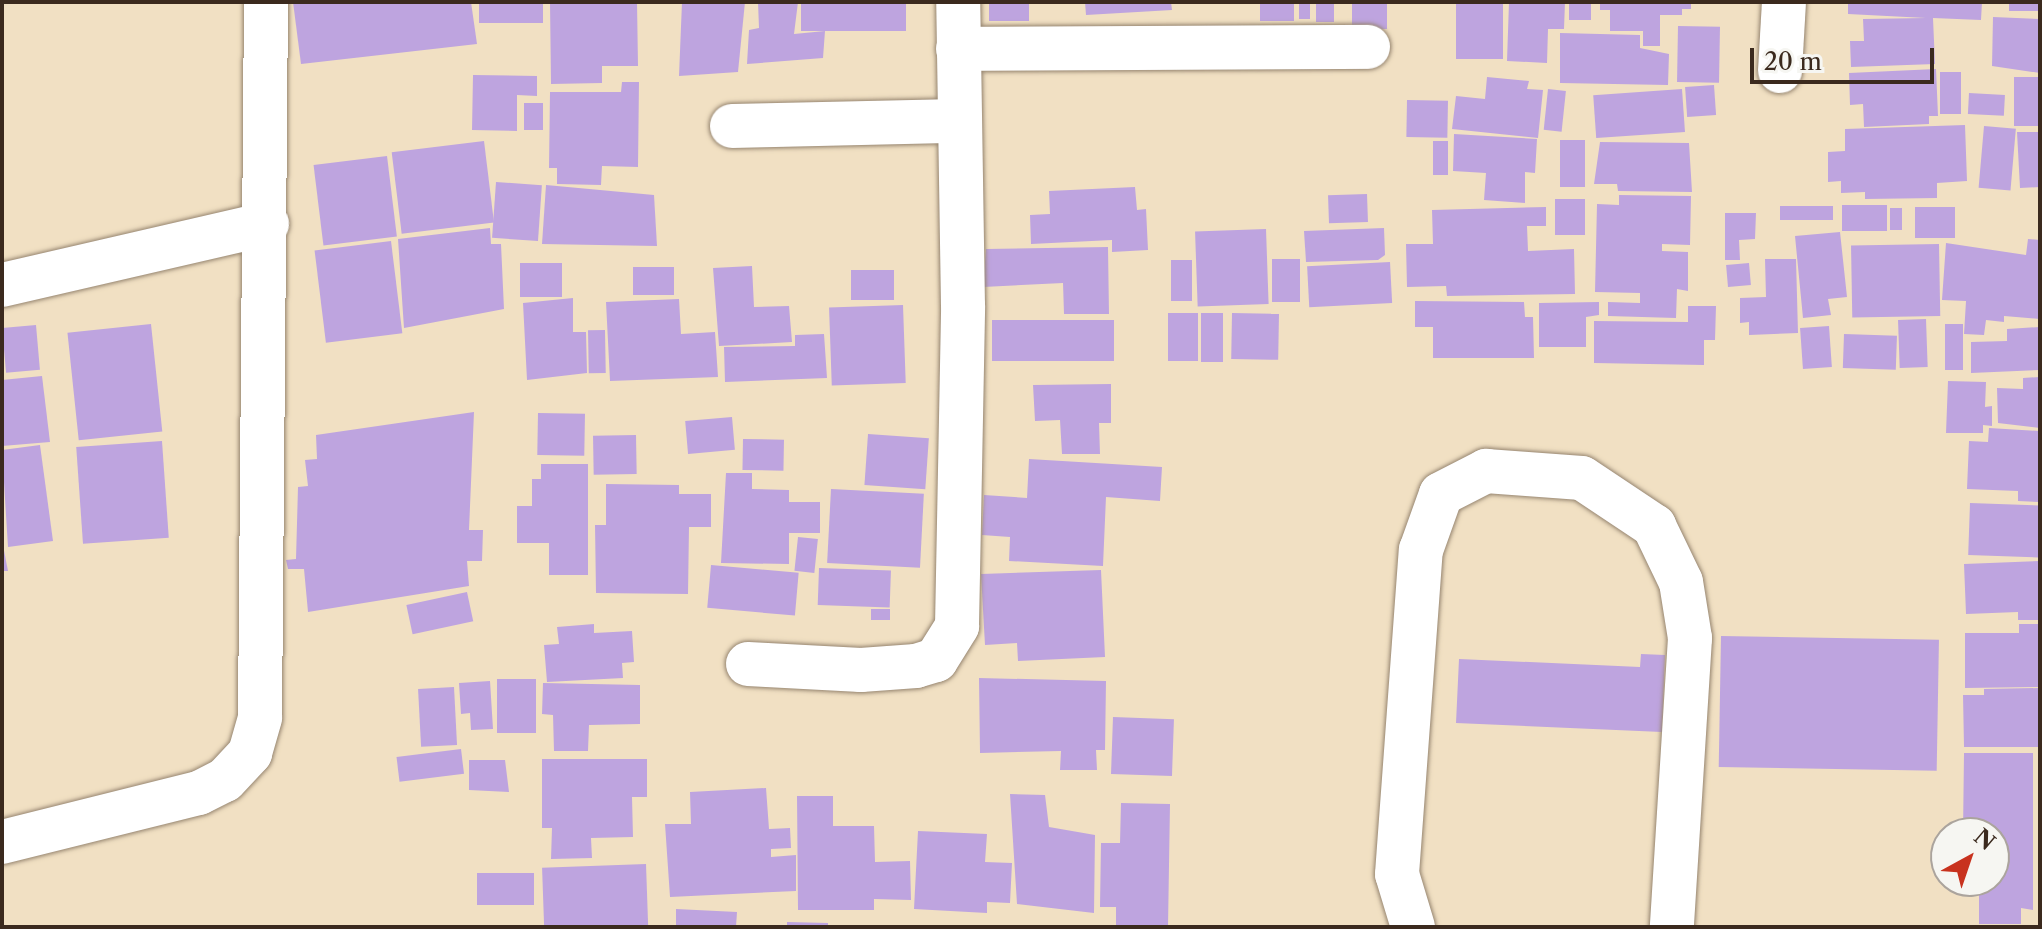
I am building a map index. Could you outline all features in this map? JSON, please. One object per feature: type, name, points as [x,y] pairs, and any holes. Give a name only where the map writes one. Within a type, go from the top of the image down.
[{"type":"street","points":[[2,842],[199,793],[225,780],[250,753],[260,717],[267,224],[266,2]]},
{"type":"street","points":[[748,664],[861,670],[916,666],[936,660],[951,643],[961,577],[963,306],[958,2]]},
{"type":"street","points":[[1780,71],[1784,2]]},
{"type":"street","points":[[958,49],[1368,47]]},
{"type":"street","points":[[732,126],[958,121]]},
{"type":"street","points":[[2,285],[267,224]]},
{"type":"street","points":[[1413,927],[1397,874],[1421,550],[1441,494],[1486,471],[1582,478],[1654,526],[1681,582],[1690,638],[1672,927]]},
{"type":"building","points":[[293,2],[471,2],[477,44],[301,64]]},
{"type":"building","points":[[479,2],[543,2],[543,23],[479,23]]},
{"type":"building","points":[[550,2],[637,2],[638,66],[602,66],[602,83],[551,84]]},
{"type":"building","points":[[682,2],[745,2],[738,72],[679,76]]},
{"type":"building","points":[[758,2],[798,2],[794,34],[825,31],[823,58],[747,64],[749,30],[759,28]]},
{"type":"building","points":[[801,2],[906,2],[906,31],[801,31]]},
{"type":"building","points":[[989,2],[1029,2],[1029,21],[989,21]]},
{"type":"building","points":[[1085,2],[1171,2],[1172,10],[1086,15]]},
{"type":"building","points":[[1260,2],[1294,2],[1294,21],[1260,21]]},
{"type":"building","points":[[1299,2],[1310,2],[1310,19],[1299,19]]},
{"type":"building","points":[[1316,2],[1334,2],[1334,22],[1316,22]]},
{"type":"building","points":[[1352,2],[1387,2],[1387,29],[1352,29]]},
{"type":"building","points":[[1456,2],[1503,2],[1503,59],[1456,59]]},
{"type":"building","points":[[1509,2],[1565,2],[1564,29],[1548,29],[1547,63],[1507,61]]},
{"type":"building","points":[[1569,2],[1591,2],[1591,20],[1569,20]]},
{"type":"building","points":[[1600,2],[1691,2],[1691,9],[1682,9],[1682,15],[1660,15],[1660,46],[1643,46],[1643,31],[1610,31],[1610,10],[1600,10]]},
{"type":"building","points":[[1848,2],[1982,2],[1981,20],[1933,18],[1935,64],[1851,67],[1850,41],[1864,41],[1863,19],[1926,18],[1848,14]]},
{"type":"building","points":[[2009,2],[2040,2],[2040,11],[2009,11]]},
{"type":"building","points":[[1993,17],[2040,19],[2040,73],[1992,66]]},
{"type":"building","points":[[1678,26],[1720,27],[1719,83],[1677,82]]},
{"type":"building","points":[[1560,33],[1640,35],[1640,48],[1669,54],[1668,85],[1560,83]]},
{"type":"building","points":[[1936,69],[1938,116],[1929,116],[1929,124],[1864,127],[1863,104],[1850,105],[1849,73]]},
{"type":"building","points":[[1940,72],[1961,72],[1961,114],[1940,114]]},
{"type":"building","points":[[473,75],[537,76],[537,96],[517,95],[517,131],[472,130]]},
{"type":"building","points":[[1487,77],[1529,81],[1527,89],[1543,90],[1538,138],[1452,129],[1456,96],[1485,99]]},
{"type":"building","points":[[2014,77],[2040,77],[2040,126],[2014,126]]},
{"type":"building","points":[[622,82],[639,82],[638,167],[602,166],[601,185],[557,184],[557,168],[549,168],[550,92],[621,92]]},
{"type":"building","points":[[1714,85],[1716,115],[1687,117],[1685,87]]},
{"type":"building","points":[[1548,89],[1566,91],[1562,132],[1544,130]]},
{"type":"building","points":[[1682,89],[1685,132],[1596,138],[1593,95]]},
{"type":"building","points":[[1969,93],[2005,95],[2004,116],[1968,114]]},
{"type":"building","points":[[1407,100],[1448,101],[1447,138],[1406,137]]},
{"type":"building","points":[[524,103],[543,103],[543,130],[524,130]]},
{"type":"building","points":[[1965,125],[1967,181],[1937,183],[1937,198],[1865,199],[1865,192],[1841,193],[1841,181],[1828,182],[1828,152],[1845,151],[1845,129]]},
{"type":"building","points":[[1984,126],[2016,129],[2010,191],[1979,188]]},
{"type":"building","points":[[2017,132],[2040,132],[2040,187],[2020,188]]},
{"type":"building","points":[[1454,134],[1537,139],[1535,173],[1525,172],[1525,203],[1484,200],[1486,173],[1453,171]]},
{"type":"building","points":[[1560,140],[1585,140],[1585,187],[1560,187]]},
{"type":"building","points":[[484,141],[494,222],[402,234],[392,152]]},
{"type":"building","points":[[1433,141],[1448,141],[1448,175],[1433,175]]},
{"type":"building","points":[[1600,142],[1689,143],[1692,192],[1618,191],[1617,184],[1594,184]]},
{"type":"building","points":[[387,156],[397,236],[323,245],[314,165]]},
{"type":"building","points":[[496,182],[542,185],[538,241],[492,238]]},
{"type":"building","points":[[546,185],[654,195],[657,246],[542,244]]},
{"type":"building","points":[[1135,187],[1137,210],[1146,209],[1148,250],[1112,252],[1112,240],[1031,244],[1030,215],[1050,214],[1049,191]]},
{"type":"building","points":[[1367,194],[1368,222],[1329,223],[1328,195]]},
{"type":"building","points":[[1619,195],[1691,196],[1690,245],[1662,244],[1662,251],[1688,252],[1688,291],[1677,289],[1676,318],[1608,316],[1608,302],[1640,303],[1640,293],[1595,292],[1597,204],[1619,205]]},
{"type":"building","points":[[1555,199],[1585,199],[1585,235],[1555,235]]},
{"type":"building","points":[[1842,205],[1887,205],[1887,231],[1842,231]]},
{"type":"building","points":[[1780,206],[1833,206],[1833,220],[1780,220]]},
{"type":"building","points":[[1546,207],[1546,226],[1527,226],[1528,251],[1574,249],[1575,294],[1447,296],[1446,286],[1407,287],[1406,244],[1433,244],[1432,210]]},
{"type":"building","points":[[1915,207],[1955,207],[1955,238],[1915,238]]},
{"type":"building","points":[[1890,208],[1902,208],[1902,230],[1890,230]]},
{"type":"building","points":[[1725,213],[1756,213],[1755,239],[1739,240],[1740,260],[1725,260]]},
{"type":"building","points":[[490,228],[491,244],[501,244],[504,309],[404,328],[398,239]]},
{"type":"building","points":[[1384,228],[1385,255],[1378,260],[1306,262],[1304,231]]},
{"type":"building","points":[[1266,229],[1269,304],[1198,306],[1195,231]]},
{"type":"building","points":[[1840,232],[1847,297],[1828,299],[1831,315],[1803,318],[1795,236]]},
{"type":"building","points":[[2028,239],[2040,240],[2040,319],[2004,316],[2004,322],[1986,320],[1984,335],[1964,334],[1966,301],[1942,300],[1946,243],[2026,255]]},
{"type":"building","points":[[391,241],[402,333],[326,343],[315,250]]},
{"type":"building","points":[[1939,244],[1940,316],[1852,318],[1851,246]]},
{"type":"building","points":[[1108,247],[1109,314],[1064,314],[1063,283],[983,287],[986,249]]},
{"type":"building","points":[[1272,259],[1300,259],[1300,302],[1272,302]]},
{"type":"building","points":[[1765,259],[1796,259],[1798,333],[1749,335],[1749,322],[1740,323],[1740,298],[1766,297]]},
{"type":"building","points":[[1171,260],[1192,260],[1192,301],[1171,301]]},
{"type":"building","points":[[1390,262],[1392,303],[1309,307],[1307,266]]},
{"type":"building","points":[[520,263],[562,263],[562,297],[520,297]]},
{"type":"building","points":[[1749,263],[1751,285],[1728,287],[1726,265]]},
{"type":"building","points":[[752,266],[754,307],[789,306],[792,342],[719,346],[713,268]]},
{"type":"building","points":[[633,267],[674,267],[674,295],[633,295]]},
{"type":"building","points":[[851,270],[894,270],[894,300],[851,300]]},
{"type":"building","points":[[573,298],[573,332],[586,332],[587,373],[527,380],[523,303]]},
{"type":"building","points":[[679,299],[681,334],[715,332],[718,377],[610,381],[606,302]]},
{"type":"building","points":[[1415,301],[1524,302],[1525,317],[1533,317],[1534,358],[1433,358],[1433,327],[1415,327]]},
{"type":"building","points":[[1599,302],[1599,315],[1586,317],[1586,347],[1539,347],[1539,303]]},
{"type":"building","points":[[903,305],[906,383],[832,386],[829,308]]},
{"type":"building","points":[[1688,306],[1716,306],[1715,340],[1704,340],[1704,365],[1594,363],[1594,321],[1688,322]]},
{"type":"building","points":[[1168,313],[1198,313],[1198,361],[1168,361]]},
{"type":"building","points":[[1201,313],[1223,313],[1223,362],[1201,362]]},
{"type":"building","points":[[1232,313],[1279,314],[1278,360],[1231,359]]},
{"type":"building","points":[[1926,319],[1928,367],[1900,368],[1898,320]]},
{"type":"building","points":[[992,320],[1114,320],[1114,361],[992,361]]},
{"type":"building","points":[[151,324],[162,431],[79,440],[67,333]]},
{"type":"building","points":[[1945,324],[1963,324],[1963,370],[1945,370]]},
{"type":"building","points":[[36,325],[40,370],[6,373],[2,328]]},
{"type":"building","points":[[1829,326],[1832,367],[1803,369],[1800,328]]},
{"type":"building","points":[[2040,327],[2040,370],[1971,373],[1971,342],[2007,341],[2007,329]]},
{"type":"building","points":[[588,330],[605,330],[606,373],[589,373]]},
{"type":"building","points":[[824,334],[827,378],[725,382],[724,347],[795,346],[795,335]]},
{"type":"building","points":[[1844,334],[1897,336],[1896,370],[1843,368]]},
{"type":"building","points":[[42,376],[50,442],[2,446],[2,380]]},
{"type":"building","points":[[2040,377],[2040,428],[1998,423],[1997,388],[2023,389],[2023,378]]},
{"type":"building","points":[[1948,381],[1986,382],[1985,407],[1992,406],[1992,426],[1983,425],[1983,433],[1946,433]]},
{"type":"building","points":[[1111,384],[1111,423],[1099,423],[1100,454],[1062,454],[1060,420],[1035,421],[1033,385]]},
{"type":"building","points":[[474,412],[469,530],[483,530],[482,561],[467,561],[469,586],[308,612],[304,569],[288,569],[286,560],[296,559],[298,487],[308,486],[305,460],[317,459],[316,435]]},
{"type":"building","points":[[538,413],[585,414],[584,456],[537,455]]},
{"type":"building","points":[[732,417],[735,450],[688,454],[685,421]]},
{"type":"building","points":[[1989,428],[2040,431],[2040,502],[2018,501],[2018,491],[1967,489],[1969,441],[1988,442]]},
{"type":"building","points":[[868,434],[929,438],[925,489],[864,485]]},
{"type":"building","points":[[636,435],[637,474],[594,475],[593,436]]},
{"type":"building","points":[[743,439],[784,440],[783,471],[742,470]]},
{"type":"building","points":[[162,441],[169,538],[83,544],[76,447]]},
{"type":"building","points":[[40,445],[53,541],[8,547],[2,450]]},
{"type":"building","points":[[1029,459],[1162,467],[1160,501],[1106,497],[1103,566],[1009,561],[1010,537],[982,535],[984,495],[1027,498]]},
{"type":"building","points":[[541,464],[588,464],[588,575],[549,575],[549,543],[517,543],[517,506],[532,506],[532,479],[541,479]]},
{"type":"building","points":[[726,473],[752,473],[752,489],[789,490],[789,502],[820,502],[820,533],[789,533],[789,564],[721,563]]},
{"type":"building","points":[[606,484],[679,485],[679,494],[711,494],[711,527],[689,527],[688,594],[596,593],[595,525],[606,525]]},
{"type":"building","points":[[831,489],[924,494],[920,568],[827,563]]},
{"type":"building","points":[[1970,503],[2040,505],[2038,557],[1968,555]]},
{"type":"building","points":[[798,537],[818,539],[814,573],[794,571]]},
{"type":"building","points":[[2,540],[8,571],[2,571]]},
{"type":"building","points":[[2040,561],[2040,620],[2018,620],[2018,612],[1966,614],[1964,564]]},
{"type":"building","points":[[711,565],[799,573],[795,616],[707,608]]},
{"type":"building","points":[[819,568],[891,571],[890,607],[818,605]]},
{"type":"building","points":[[1101,570],[1105,657],[1018,661],[1017,643],[985,645],[981,574]]},
{"type":"building","points":[[467,592],[473,621],[413,634],[406,605]]},
{"type":"building","points":[[871,609],[890,609],[890,620],[871,620]]},
{"type":"building","points":[[594,624],[594,633],[632,631],[634,662],[622,663],[623,678],[547,682],[544,645],[559,644],[557,627]]},
{"type":"building","points":[[2019,624],[2040,624],[2040,687],[1965,688],[1965,633],[2019,633]]},
{"type":"building","points":[[1721,636],[1939,640],[1937,771],[1719,767]]},
{"type":"building","points":[[1641,654],[1665,655],[1662,732],[1456,723],[1459,659],[1640,667]]},
{"type":"building","points":[[979,678],[1106,681],[1105,750],[1096,750],[1097,770],[1060,770],[1061,751],[980,753]]},
{"type":"building","points":[[497,679],[536,679],[536,733],[497,733]]},
{"type":"building","points":[[490,681],[493,729],[471,730],[470,713],[461,714],[459,683]]},
{"type":"building","points":[[543,683],[640,685],[640,724],[589,725],[588,751],[554,751],[553,715],[542,714]]},
{"type":"building","points":[[454,687],[457,745],[421,747],[418,689]]},
{"type":"building","points":[[2040,688],[2040,747],[1964,747],[1963,695],[1984,695],[1984,689]]},
{"type":"building","points":[[1113,717],[1174,719],[1172,776],[1111,774]]},
{"type":"building","points":[[461,749],[464,774],[400,782],[396,757]]},
{"type":"building","points":[[1964,753],[2033,753],[2033,910],[2021,908],[2021,924],[1979,924],[1979,897],[2010,897],[2010,817],[1963,817]]},
{"type":"building","points":[[542,759],[647,759],[647,797],[632,797],[633,837],[591,838],[592,858],[551,859],[552,828],[542,828]]},
{"type":"building","points":[[469,760],[505,760],[509,792],[469,790]]},
{"type":"building","points":[[766,788],[769,829],[790,828],[791,848],[771,849],[771,857],[796,855],[796,891],[670,897],[665,824],[691,824],[690,792]]},
{"type":"building","points":[[1010,794],[1045,795],[1049,827],[1095,835],[1094,913],[1017,904]]},
{"type":"building","points":[[797,796],[833,796],[833,826],[874,826],[875,862],[910,861],[911,900],[874,899],[874,910],[798,910]]},
{"type":"building","points":[[1121,803],[1170,804],[1168,927],[1116,927],[1116,907],[1100,907],[1101,843],[1120,843]]},
{"type":"building","points":[[918,831],[987,834],[985,862],[1012,863],[1010,903],[987,902],[987,913],[914,909]]},
{"type":"building","points":[[646,864],[648,927],[544,927],[542,868]]},
{"type":"building","points":[[477,873],[534,873],[534,905],[477,905]]},
{"type":"building","points":[[676,909],[737,912],[736,927],[676,927]]},
{"type":"building","points":[[787,922],[828,923],[828,927],[787,927]]}]
